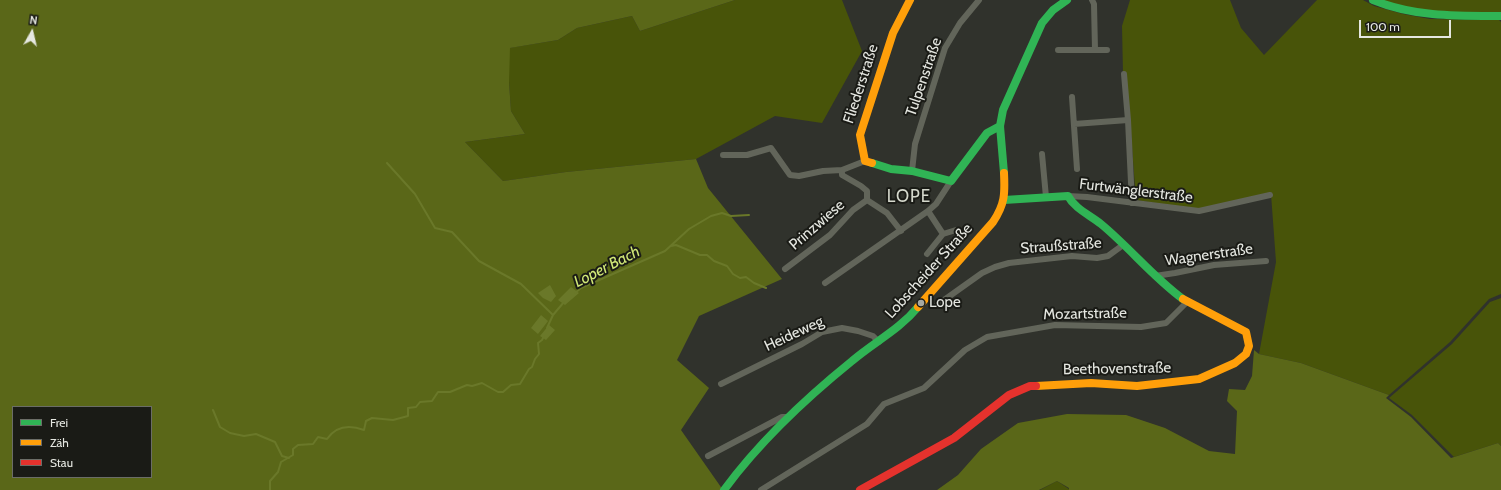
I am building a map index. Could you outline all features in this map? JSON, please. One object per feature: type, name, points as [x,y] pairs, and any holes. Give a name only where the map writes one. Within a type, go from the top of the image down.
[{"type":"street","name":"Fliederstraße","points":[[865,161],[860,135],[893,33],[910,0]]},
{"type":"street","name":"Tulpenstraße","points":[[912,171],[915,144],[945,48],[960,23],[979,0]]},
{"type":"street","name":"Lobscheider Straße","points":[[724,490],[740,468],[788,417],[848,363],[879,342],[910,317],[993,222],[1001,210],[1004,200],[1005,188],[1000,126],[1003,110],[1042,23],[1047,15],[1058,5],[1067,0]]},
{"type":"street","points":[[1092,0],[1094,4],[1095,50]]},
{"type":"street","points":[[1373,0],[1405,11],[1433,14],[1501,16]]},
{"type":"street","points":[[1058,50],[1107,50]]},
{"type":"street","points":[[1124,74],[1132,203]]},
{"type":"street","points":[[1072,97],[1076,169]]},
{"type":"street","points":[[1074,124],[1128,120]]},
{"type":"street","points":[[825,283],[901,231],[936,204],[987,132],[1000,126]]},
{"type":"street","points":[[723,155],[747,155],[771,148],[790,175],[799,176],[823,171],[842,170],[865,161],[891,169],[912,171],[951,181]]},
{"type":"street","points":[[1042,154],[1046,197]]},
{"type":"street","points":[[842,170],[842,175],[867,191],[867,200],[887,213],[901,231]]},
{"type":"street","name":"Furtwänglerstraße","points":[[1068,196],[1199,211],[1270,195]]},
{"type":"street","points":[[1004,200],[1068,196]]},
{"type":"street","name":"Beethovenstraße","points":[[860,490],[954,438],[1009,395],[1030,386],[1091,383],[1137,386],[1181,382],[1199,379],[1235,363],[1246,354],[1249,346],[1246,332],[1187,302],[1169,289],[1101,224],[1072,203],[1068,196]]},
{"type":"street","name":"Prinzwiese","points":[[784,269],[830,235],[853,210],[867,200]]},
{"type":"street","points":[[928,211],[943,234]]},
{"type":"street","points":[[928,254],[943,234],[956,230]]},
{"type":"street","name":"Straußstraße","points":[[937,305],[982,273],[1002,265],[1072,256],[1097,258],[1108,256],[1123,246]]},
{"type":"street","name":"Wagnerstraße","points":[[1155,276],[1175,274],[1214,265],[1266,261]]},
{"type":"street","name":"Mozartstraße","points":[[762,490],[867,424],[884,404],[924,388],[965,350],[987,337],[1055,325],[1141,327],[1166,323],[1187,302]]},
{"type":"street","name":"Heideweg","points":[[721,384],[802,344],[822,332],[842,328],[873,336],[879,342]]},
{"type":"street","name":"Lobscheider Straße","points":[[708,456],[782,417],[788,417]]},
{"type":"shaded area","points":[[0,0],[735,0],[640,31],[632,16],[577,28],[558,40],[510,48],[509,82],[511,111],[525,134],[465,142],[503,181],[566,172],[696,159],[708,188],[782,279],[699,316],[677,360],[709,388],[681,430],[723,490],[0,490]]},
{"type":"shaded area","points":[[735,0],[842,0],[862,51],[822,123],[775,116],[696,159],[566,172],[503,181],[465,142],[525,134],[511,111],[509,48],[558,40],[577,28],[632,16],[640,31]]},
{"type":"shaded area","points":[[1130,0],[1230,0],[1241,28],[1264,55],[1317,0],[1363,0],[1374,6],[1403,14],[1430,19],[1499,20],[1501,22],[1501,294],[1489,299],[1450,342],[1389,395],[1301,363],[1259,354],[1276,262],[1271,194],[1199,210],[1136,200],[1130,120],[1123,73],[1122,26]]},
{"type":"shaded area","points":[[1382,0],[1501,0],[1501,13],[1441,12],[1396,5]]},
{"type":"shaded area","points":[[550,285],[556,296],[551,302],[543,298],[538,293]]},
{"type":"shaded area","points":[[571,287],[579,293],[565,305],[558,300]]},
{"type":"shaded area","points":[[1501,298],[1501,446],[1498,443],[1454,457],[1412,415],[1389,398],[1452,344],[1490,302]]},
{"type":"shaded area","points":[[541,315],[548,321],[538,334],[531,328]]},
{"type":"shaded area","points":[[549,325],[555,330],[546,340],[540,336]]},
{"type":"shaded area","points":[[1254,350],[1259,354],[1301,363],[1389,395],[1386,398],[1411,417],[1451,458],[1498,443],[1501,446],[1501,490],[1069,490],[1069,488],[1057,481],[1039,490],[937,490],[958,475],[981,449],[1018,423],[1067,414],[1126,415],[1165,428],[1209,451],[1235,454],[1237,411],[1227,401],[1229,389],[1245,390],[1252,376]]},
{"type":"shaded area","points":[[1057,481],[1069,490],[1040,490]]},
{"type":"waterway","points":[[387,163],[415,194],[435,228],[452,232],[479,261],[521,284],[553,315]]},
{"type":"waterway","name":"Loper Bach","points":[[575,293],[581,288],[665,251],[689,229],[711,216],[722,213],[731,216],[749,215]]},
{"type":"waterway","points":[[671,246],[676,245],[700,255],[707,255],[714,261],[727,266],[733,274],[740,278],[746,277],[754,283],[766,288]]},
{"type":"waterway","name":"Loper Bach","points":[[547,328],[553,315],[564,302]]},
{"type":"waterway","name":"Loper Bach","points":[[270,490],[270,481],[278,472],[281,462],[293,455],[293,449],[298,445],[313,444],[318,437],[327,439],[339,429],[354,427],[364,430],[366,421],[372,418],[393,420],[408,416],[408,408],[416,407],[420,402],[432,401],[438,392],[450,392],[467,385],[472,386],[482,383],[498,392],[503,392],[511,385],[520,384],[539,354],[538,343],[544,336]]},
{"type":"waterway","points":[[213,410],[220,427],[230,433],[244,436],[256,434],[275,442],[282,456],[289,458]]},
{"type":"traffic: fast","points":[[1004,173],[1000,126],[1003,110],[1042,23],[1053,10],[1067,0]]},
{"type":"traffic: fast","points":[[1373,0],[1388,6],[1420,13],[1501,16]]},
{"type":"traffic: fast","points":[[872,163],[891,169],[912,171],[951,181],[987,133],[1000,126]]},
{"type":"traffic: fast","points":[[1004,200],[1068,196],[1075,205],[1112,233],[1183,299]]},
{"type":"traffic: fast","points":[[724,490],[738,472],[784,421],[834,375],[860,354],[886,336],[911,315],[918,307]]},
{"type":"traffic: slow","points":[[872,163],[865,161],[860,135],[893,33],[910,0]]},
{"type":"traffic: slow","points":[[918,307],[997,216],[1003,199],[1004,173]]},
{"type":"traffic: slow","points":[[1036,386],[1091,383],[1137,386],[1199,379],[1235,363],[1246,354],[1249,346],[1246,332],[1183,299]]},
{"type":"traffic: jam","points":[[860,490],[954,438],[1009,395],[1030,386],[1036,386]]},
{"type":"place","name":"Lope","points":[[921,303]]},
{"type":"district","name":"LOPE","points":[[909,197]]}]
